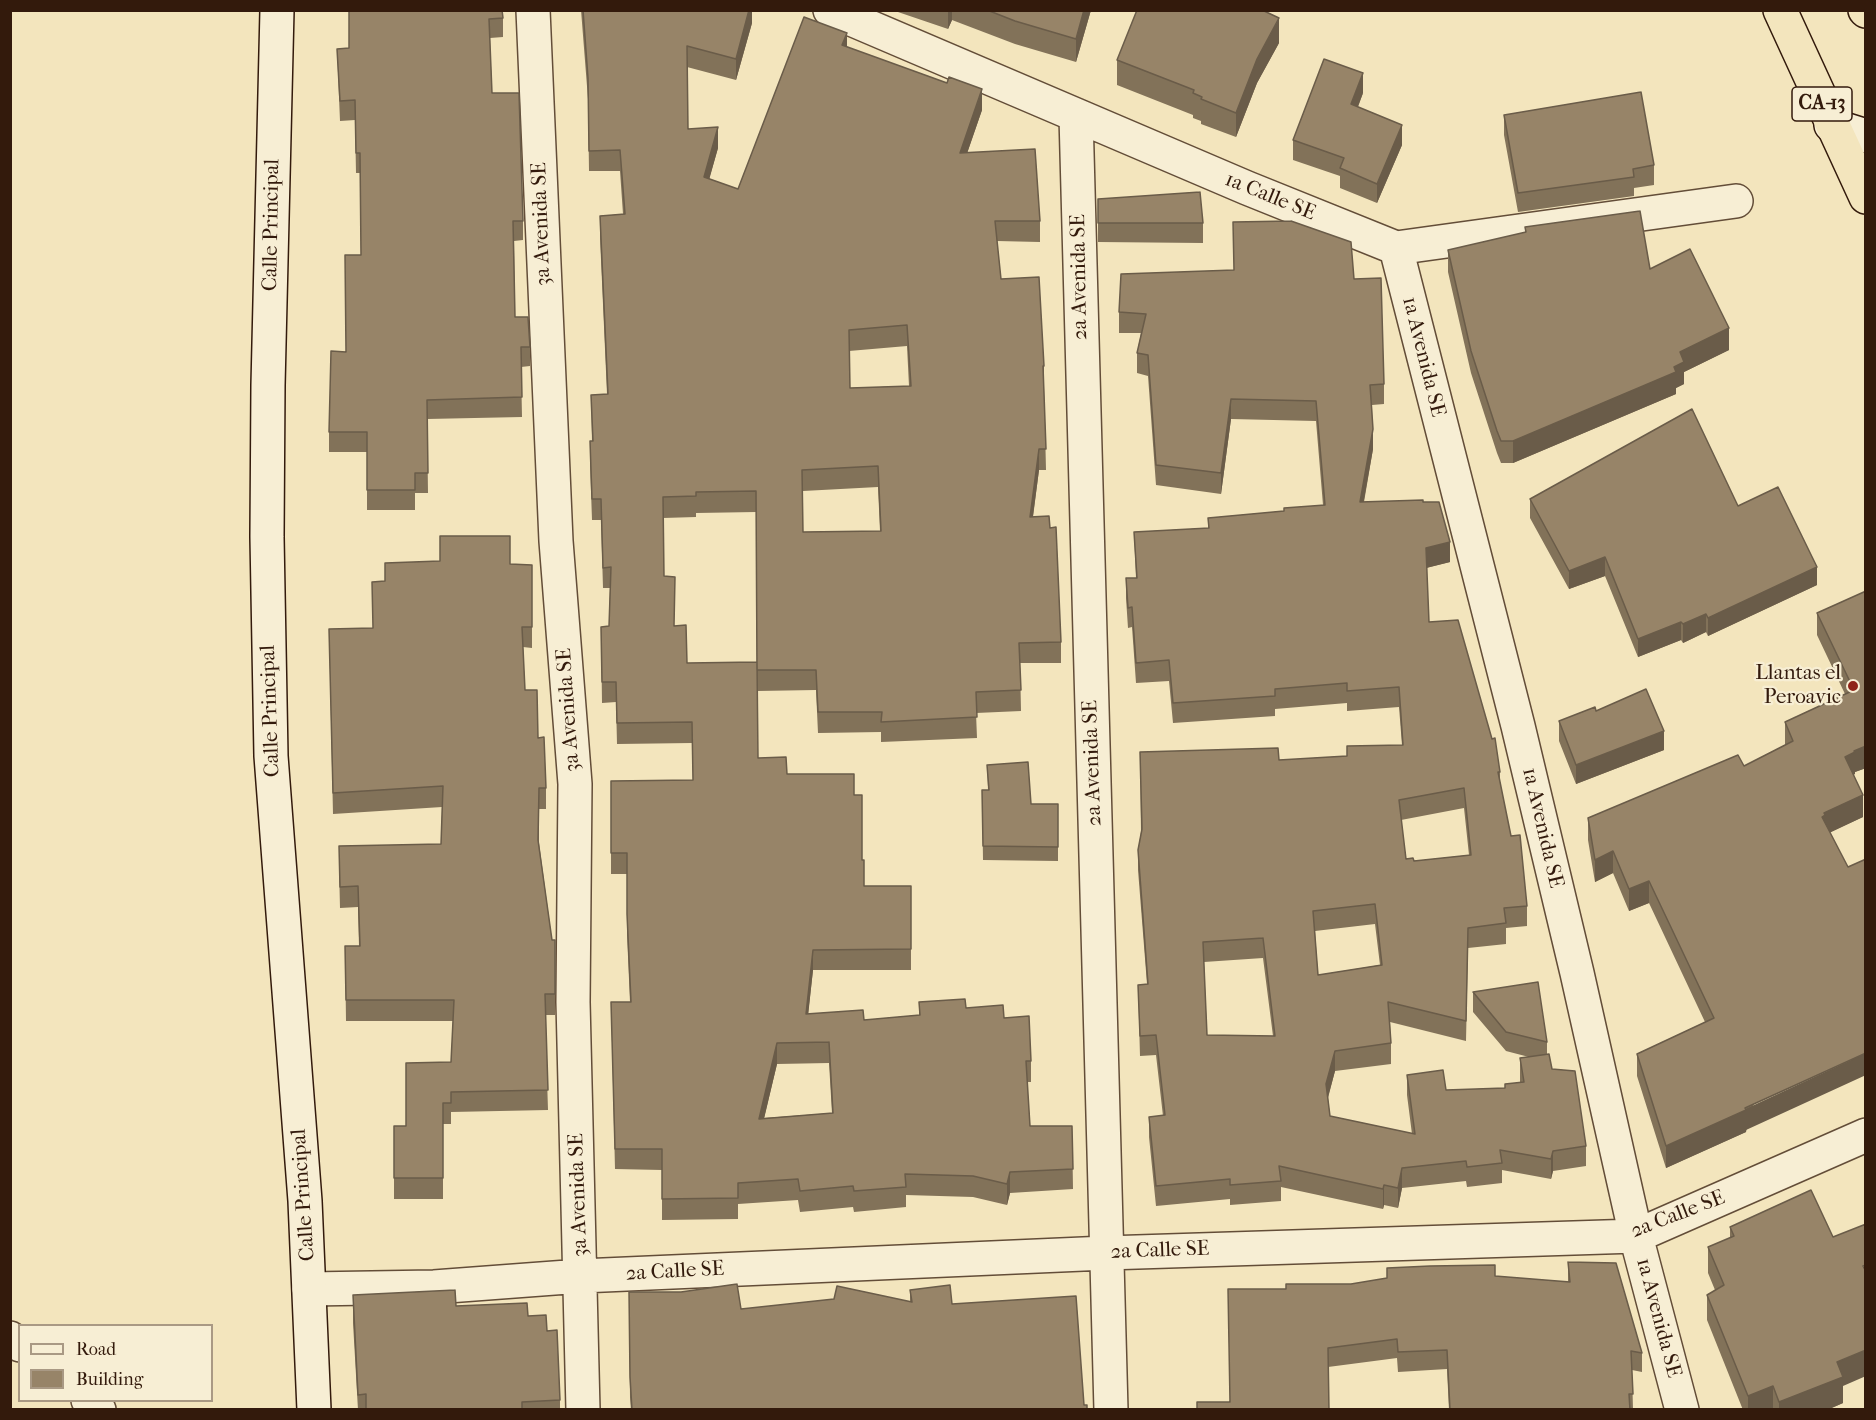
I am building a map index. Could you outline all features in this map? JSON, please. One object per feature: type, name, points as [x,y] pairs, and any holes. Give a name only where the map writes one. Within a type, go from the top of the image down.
[{"type":"highway","name":"CA-13","points":[[1780,10],[1866,197]]},
{"type":"street","name":"Calle Principal","points":[[277,10],[268,385],[267,537],[271,745],[305,1201],[314,1410]]},
{"type":"street","name":"3a Avenida SE","points":[[533,10],[556,541],[575,784],[573,1002],[583,1410]]},
{"type":"street","name":"1a Calle SE","points":[[830,10],[1247,188],[1396,248],[1736,201]]},
{"type":"street","name":"2a Avenida SE","points":[[1076,116],[1111,1410]]},
{"type":"street","points":[[1831,125],[1866,136]]},
{"type":"street","name":"1a Avenida SE","points":[[1396,248],[1518,726],[1577,973],[1636,1236],[1682,1410]]},
{"type":"street","name":"2a Calle SE","points":[[309,1289],[434,1287],[581,1276],[1107,1253],[1636,1236],[1866,1135]]},
{"type":"building","points":[[349,10],[502,10],[503,18],[489,19],[492,93],[519,93],[523,221],[513,221],[515,317],[528,317],[530,347],[521,347],[522,397],[427,400],[428,473],[415,473],[415,490],[367,490],[367,432],[329,432],[331,351],[346,352],[345,255],[361,255],[360,153],[356,153],[355,100],[340,101],[337,49],[349,48]]},
{"type":"building","points":[[583,10],[749,10],[736,59],[687,46],[688,129],[718,127],[704,177],[738,189],[804,17],[847,33],[842,45],[947,83],[949,77],[982,89],[960,153],[1035,149],[1040,221],[995,221],[1001,279],[1039,277],[1046,449],[1039,449],[1030,517],[1049,516],[1050,528],[1056,527],[1061,642],[1019,643],[1021,690],[976,692],[977,717],[881,722],[882,712],[818,712],[816,670],[757,670],[758,758],[786,757],[787,774],[854,774],[854,795],[862,795],[864,886],[911,886],[911,949],[813,950],[806,1014],[863,1010],[864,1020],[920,1015],[919,1002],[965,999],[966,1008],[1003,1005],[1004,1018],[1029,1016],[1031,1061],[1026,1061],[1030,1126],[1072,1126],[1073,1169],[1010,1172],[1007,1184],[973,1176],[905,1174],[906,1187],[854,1191],[853,1186],[800,1191],[798,1179],[738,1183],[738,1198],[662,1199],[662,1149],[615,1149],[611,1002],[631,1002],[627,853],[611,853],[611,781],[693,780],[692,722],[617,723],[616,682],[602,682],[601,627],[609,626],[611,567],[603,568],[601,499],[592,499],[591,395],[608,394],[600,216],[625,214],[620,150],[589,151],[588,78]],"holes":[[[907,325],[911,386],[850,388],[849,330]],[[878,466],[881,531],[803,532],[802,470]],[[756,491],[757,662],[687,663],[686,625],[674,626],[675,577],[664,576],[663,497],[696,496],[696,492]],[[829,1042],[833,1113],[759,1119],[777,1043]]]},
{"type":"building","points":[[987,10],[1084,10],[1076,39]]},
{"type":"building","points":[[1137,10],[1262,10],[1279,18],[1257,59],[1236,113],[1201,99],[1202,97],[1193,93],[1194,90],[1117,60]]},
{"type":"building","points":[[1324,59],[1363,73],[1351,104],[1402,125],[1377,184],[1340,168],[1344,158],[1293,140]]},
{"type":"building","points":[[1641,92],[1654,165],[1633,169],[1634,177],[1518,193],[1504,115]]},
{"type":"building","points":[[1200,192],[1203,223],[1098,223],[1098,199]]},
{"type":"building","points":[[1640,211],[1650,269],[1690,249],[1729,328],[1680,352],[1684,362],[1674,367],[1676,372],[1513,441],[1501,441],[1471,351],[1448,250],[1526,232],[1525,227]]},
{"type":"building","points":[[1291,221],[1351,242],[1354,279],[1381,278],[1384,384],[1370,385],[1373,429],[1360,502],[1423,500],[1423,502],[1439,502],[1450,542],[1426,548],[1429,622],[1458,620],[1492,739],[1495,738],[1500,772],[1498,772],[1511,836],[1520,835],[1527,906],[1504,908],[1506,923],[1468,928],[1466,1021],[1388,1002],[1391,1043],[1335,1051],[1326,1084],[1330,1116],[1415,1134],[1407,1075],[1443,1070],[1446,1090],[1505,1088],[1505,1084],[1524,1082],[1520,1058],[1549,1054],[1552,1069],[1575,1071],[1586,1146],[1553,1151],[1551,1159],[1500,1150],[1502,1163],[1467,1167],[1466,1161],[1402,1168],[1398,1188],[1384,1185],[1383,1189],[1279,1166],[1281,1181],[1230,1185],[1230,1179],[1156,1186],[1149,1117],[1165,1115],[1156,1035],[1140,1036],[1138,985],[1148,984],[1138,850],[1142,829],[1140,752],[1278,748],[1279,760],[1347,756],[1347,746],[1403,745],[1399,687],[1347,691],[1347,683],[1275,689],[1275,696],[1173,703],[1169,660],[1136,663],[1132,607],[1128,608],[1126,578],[1137,578],[1134,532],[1209,528],[1208,518],[1325,505],[1316,401],[1231,399],[1221,473],[1156,465],[1148,355],[1137,353],[1146,314],[1119,312],[1121,274],[1234,270],[1233,222]],"holes":[[[1464,788],[1471,855],[1414,861],[1413,858],[1406,859],[1399,800]],[[1375,904],[1382,965],[1318,975],[1313,911]],[[1263,938],[1275,1036],[1207,1035],[1203,942]]]},
{"type":"building","points":[[1692,409],[1738,506],[1778,487],[1817,567],[1708,618],[1706,614],[1638,639],[1605,557],[1569,571],[1530,499]]},
{"type":"building","points":[[440,536],[510,536],[510,564],[532,565],[532,627],[522,627],[525,690],[537,690],[538,738],[544,737],[546,788],[539,788],[538,840],[552,940],[555,940],[555,994],[545,994],[548,1090],[451,1092],[451,1103],[443,1103],[443,1178],[394,1178],[394,1126],[406,1126],[406,1063],[451,1062],[454,1000],[346,1000],[345,946],[360,946],[358,886],[340,887],[339,846],[441,844],[443,786],[333,793],[329,629],[373,628],[372,582],[385,581],[385,563],[440,561]]},
{"type":"building","points":[[1866,591],[1866,746],[1845,757],[1863,795],[1824,813],[1822,817],[1848,867],[1866,859],[1866,1053],[1666,1146],[1637,1054],[1714,1018],[1649,881],[1629,889],[1613,851],[1595,860],[1588,818],[1738,755],[1744,766],[1793,741],[1785,722],[1854,690],[1817,613]]},
{"type":"building","points":[[1646,689],[1664,731],[1576,765],[1559,721],[1595,707],[1596,711]]},
{"type":"building","points":[[1028,762],[1031,804],[1058,804],[1058,847],[983,846],[982,790],[989,790],[987,765]]},
{"type":"building","points":[[1538,982],[1547,1042],[1506,1032],[1473,992]]},
{"type":"building","points":[[1811,1190],[1833,1237],[1866,1224],[1866,1265],[1863,1266],[1866,1272],[1866,1350],[1837,1362],[1843,1377],[1779,1402],[1773,1386],[1748,1396],[1707,1295],[1724,1285],[1708,1247],[1734,1236],[1730,1227]]},
{"type":"building","points":[[1568,1262],[1616,1263],[1642,1353],[1631,1351],[1633,1394],[1629,1394],[1630,1410],[1450,1410],[1447,1350],[1398,1352],[1397,1339],[1328,1348],[1329,1410],[1197,1410],[1197,1402],[1230,1402],[1228,1289],[1286,1289],[1286,1284],[1351,1284],[1387,1278],[1387,1268],[1430,1266],[1495,1265],[1495,1276],[1570,1282]]},
{"type":"building","points":[[737,1284],[741,1309],[834,1299],[837,1286],[912,1302],[910,1290],[950,1285],[952,1304],[1076,1296],[1084,1405],[1087,1405],[1087,1410],[632,1410],[629,1292],[681,1292]]},
{"type":"building","points":[[455,1290],[456,1306],[527,1303],[528,1316],[546,1315],[547,1331],[557,1330],[560,1400],[522,1402],[522,1410],[366,1410],[366,1394],[358,1395],[353,1295]]},
{"type":"place","name":"Llantas el Peroavic","points":[[1853,686]]}]
